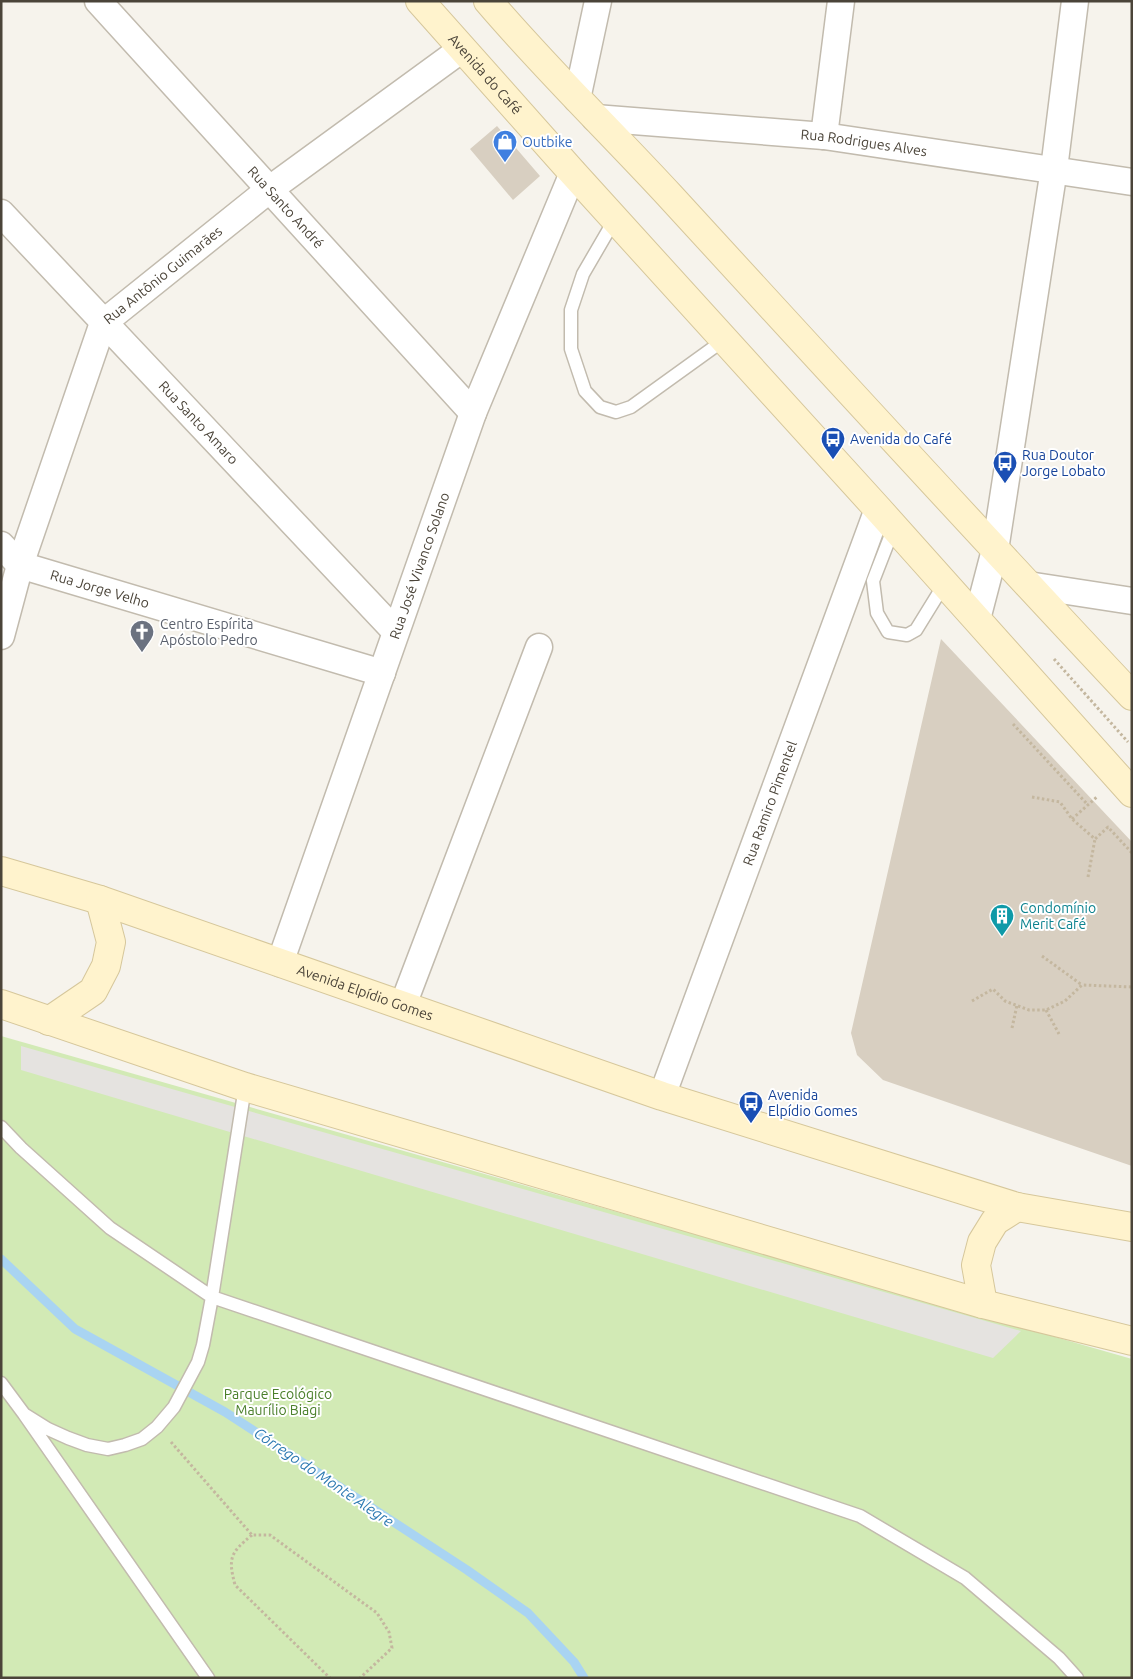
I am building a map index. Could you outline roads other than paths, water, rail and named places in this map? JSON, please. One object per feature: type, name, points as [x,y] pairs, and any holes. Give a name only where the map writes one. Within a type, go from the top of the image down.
[{"type":"main road","name":"Avenida do Café","points":[[420,1],[1132,793]]},
{"type":"main road","points":[[488,1],[586,109],[669,196],[1028,586],[1132,696]]},
{"type":"main road","name":"Avenida Elpídio Gomes","points":[[1,871],[100,900],[662,1096],[1016,1207],[1132,1227]]},
{"type":"main road","points":[[49,1020],[93,991],[106,966],[111,942],[100,900]]},
{"type":"main road","points":[[1,1004],[245,1087],[983,1304],[1132,1341]]},
{"type":"main road","points":[[983,1304],[976,1265],[982,1242],[995,1222],[1016,1207]]},
{"type":"street","name":"Rua Santo André","points":[[98,1],[473,413]]},
{"type":"street","points":[[586,109],[598,1]]},
{"type":"street","points":[[824,136],[841,1]]},
{"type":"street","points":[[976,618],[995,550],[1054,169],[1075,1]]},
{"type":"street","name":"Rua Antônio Guimarães","points":[[1,636],[20,565],[103,323],[270,189],[462,49]]},
{"type":"street","name":"Rua Rodrigues Alves","points":[[586,109],[824,136],[1132,182]]},
{"type":"street","name":"Rua José Vivanco Solano","points":[[280,963],[473,413],[573,173]]},
{"type":"street","name":"Rua Santo Amaro","points":[[1,213],[395,632]]},
{"type":"street","name":"Rua Ramiro Pimentel","points":[[662,1096],[886,518]]},
{"type":"street","points":[[1,545],[20,565]]},
{"type":"street","name":"Rua Jorge Velho","points":[[20,565],[382,673]]},
{"type":"street","points":[[1028,586],[1132,601]]},
{"type":"street","points":[[403,1006],[539,647]]},
{"type":"lane","points":[[615,219],[583,274],[571,310],[571,349],[585,390],[600,407],[616,412],[631,406],[724,340]]},
{"type":"lane","points":[[886,518],[873,581],[877,613],[888,632],[907,635],[916,630],[945,583]]},
{"type":"lane","points":[[24,1414],[68,1438],[87,1445],[108,1449],[142,1439],[174,1407],[198,1362],[212,1297],[245,1087]]},
{"type":"lane","points":[[1,1127],[20,1148],[110,1228],[212,1297],[860,1516],[965,1578],[1059,1658],[1077,1678]]},
{"type":"lane","points":[[1,1383],[208,1678]]},
{"type":"waterway","name":"Córrego do Monte Alegre","points":[[1,1259],[75,1329],[225,1412],[467,1570],[528,1613],[574,1662],[584,1678]]},
{"type":"place","name":"Outbike","points":[[505,163]]},
{"type":"place","name":"Avenida do Café","points":[[833,460]]},
{"type":"place","name":"Rua Doutor Jorge Lobato","points":[[1005,484]]},
{"type":"place","name":"Centro Espírita Apóstolo Pedro","points":[[142,653]]},
{"type":"place","name":"Condomínio Merit Café","points":[[1002,937]]},
{"type":"place","name":"Avenida Elpídio Gomes","points":[[751,1124]]},
{"type":"park label","name":"Parque Ecológico Maurílio Biagi","points":[[278,1402]]}]
